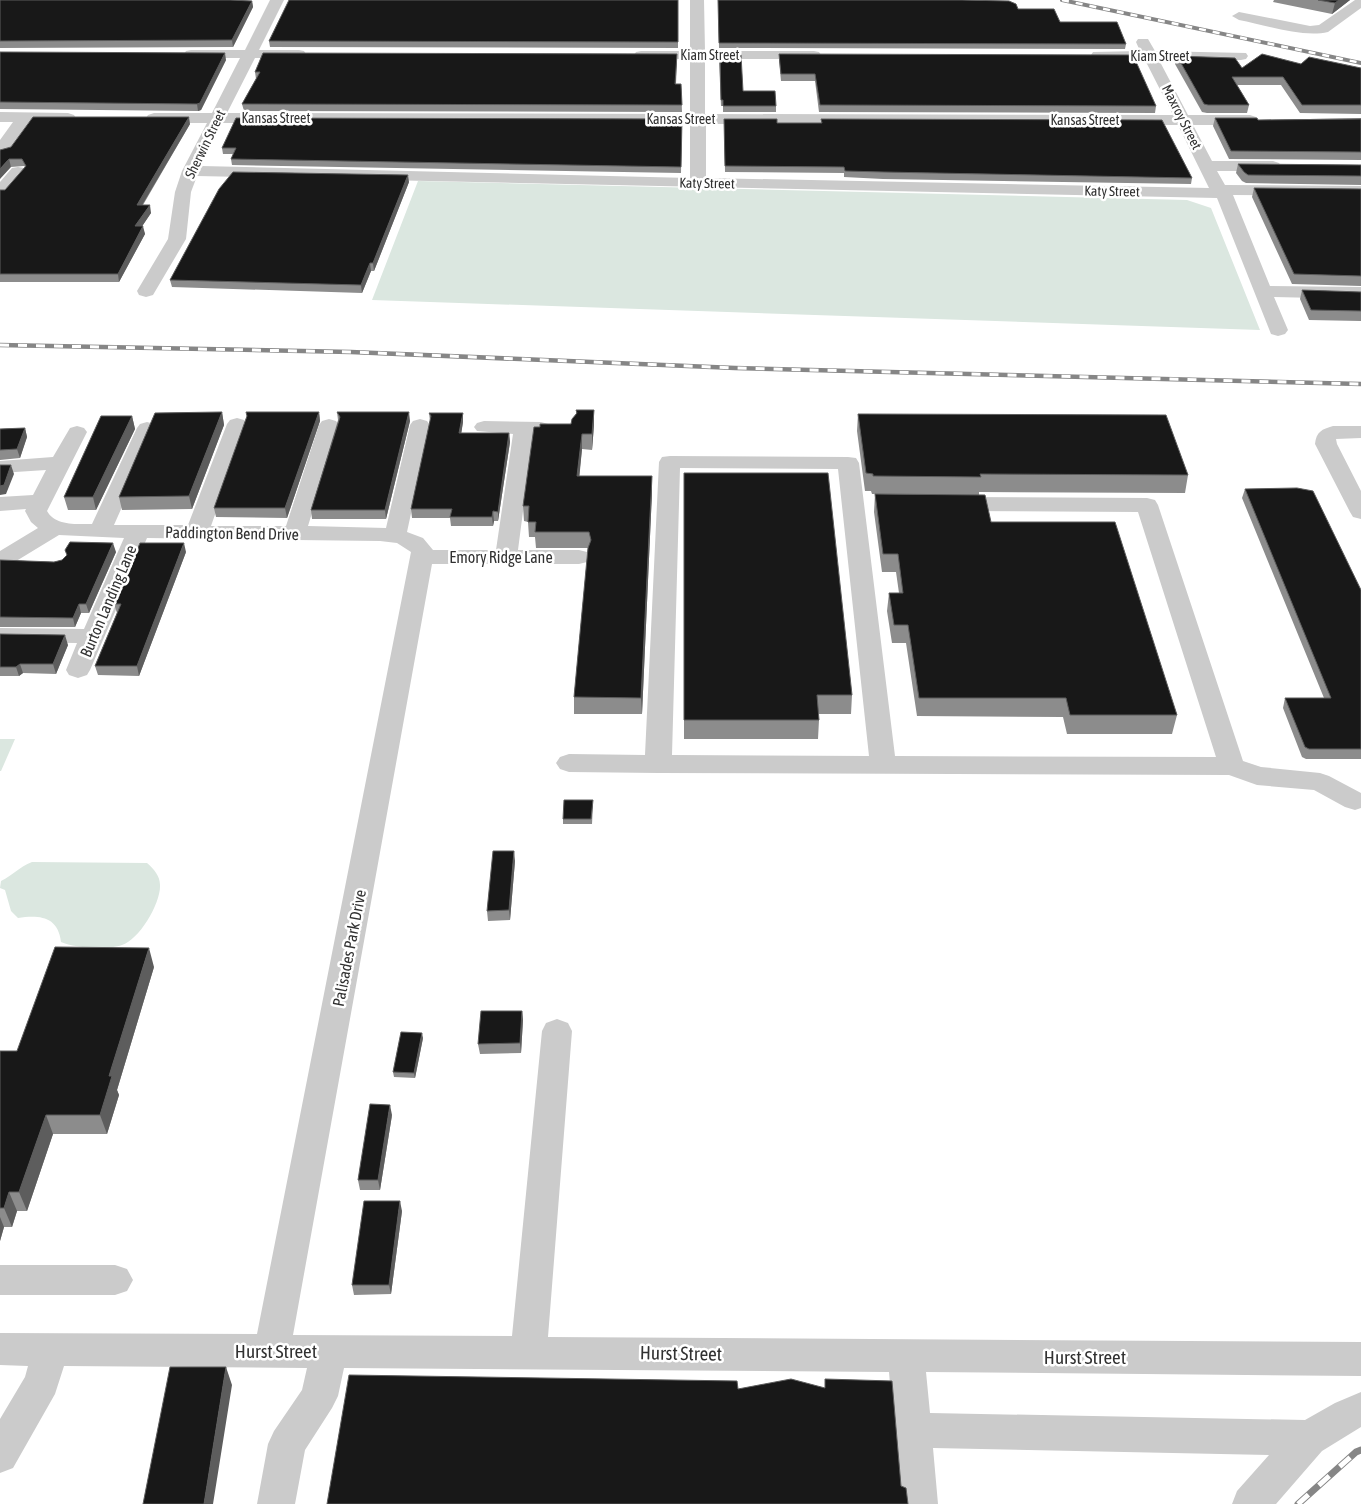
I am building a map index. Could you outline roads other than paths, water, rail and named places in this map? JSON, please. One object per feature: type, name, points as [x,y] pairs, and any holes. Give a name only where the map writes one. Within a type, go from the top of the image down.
[{"type":"street","name":"Sherwin Street","points":[[146,291],[176,240],[183,192],[190,171],[277,0]]},
{"type":"street","points":[[697,0],[699,55],[698,183]]},
{"type":"street","points":[[1237,2],[1333,22]]},
{"type":"street","points":[[1239,16],[1310,30],[1324,29],[1361,2]]},
{"type":"street","name":"Maxroy Street","points":[[1141,39],[1221,192],[1278,330]]},
{"type":"street","points":[[180,54],[310,54]]},
{"type":"street","name":"Kiam Street","points":[[629,55],[828,55]]},
{"type":"street","name":"Kiam Street","points":[[1082,56],[1241,56]]},
{"type":"street","points":[[0,117],[80,118]]},
{"type":"street","points":[[0,151],[26,118]]},
{"type":"street","name":"Kansas Street","points":[[134,118],[1266,120]]},
{"type":"street","points":[[1207,166],[1289,166]]},
{"type":"street","name":"Katy Street","points":[[190,171],[698,183],[1221,192],[1361,191]]},
{"type":"street","points":[[0,192],[18,172]]},
{"type":"street","points":[[1263,291],[1361,293]]},
{"type":"street","points":[[197,532],[238,424]]},
{"type":"street","points":[[295,534],[329,425]]},
{"type":"street","name":"Palisades Park Drive","points":[[272,1351],[412,546],[420,425]]},
{"type":"street","points":[[100,531],[147,428]]},
{"type":"street","points":[[484,428],[558,428]]},
{"type":"street","points":[[506,557],[524,428]]},
{"type":"street","points":[[0,562],[47,517],[61,464],[77,432]]},
{"type":"street","points":[[1361,432],[1333,432],[1326,436],[1326,444],[1361,512]]},
{"type":"street","points":[[658,764],[670,462],[848,463],[862,503],[883,764]]},
{"type":"street","points":[[0,467],[61,464]]},
{"type":"street","name":"Paddington Bend Drive","points":[[0,504],[100,531],[295,534],[412,546]]},
{"type":"street","points":[[931,504],[1147,505],[1232,766]]},
{"type":"street","name":"Burton Landing Lane","points":[[78,670],[138,532]]},
{"type":"street","name":"Emory Ridge Lane","points":[[412,546],[506,557],[579,557]]},
{"type":"street","points":[[0,562],[37,563]]},
{"type":"street","points":[[0,635],[93,636]]},
{"type":"street","points":[[569,763],[1232,766],[1257,776],[1320,782],[1359,806]]},
{"type":"street","points":[[529,1352],[557,1031]]},
{"type":"street","points":[[0,1280],[115,1280]]},
{"type":"street","name":"Hurst Street","points":[[0,1349],[1361,1359]]},
{"type":"street","points":[[0,1455],[42,1382],[50,1349]]},
{"type":"street","points":[[276,1504],[287,1444],[319,1396],[329,1351]]},
{"type":"street","points":[[906,1355],[920,1504]]},
{"type":"street","points":[[1251,1504],[1309,1438],[1361,1409]]},
{"type":"street","points":[[913,1430],[1309,1438]]},
{"type":"railway","points":[[1062,0],[1361,63]]},
{"type":"railway","points":[[0,345],[351,352],[735,368],[1361,384]]},
{"type":"railway","points":[[1298,1504],[1356,1452],[1361,1450]]}]
